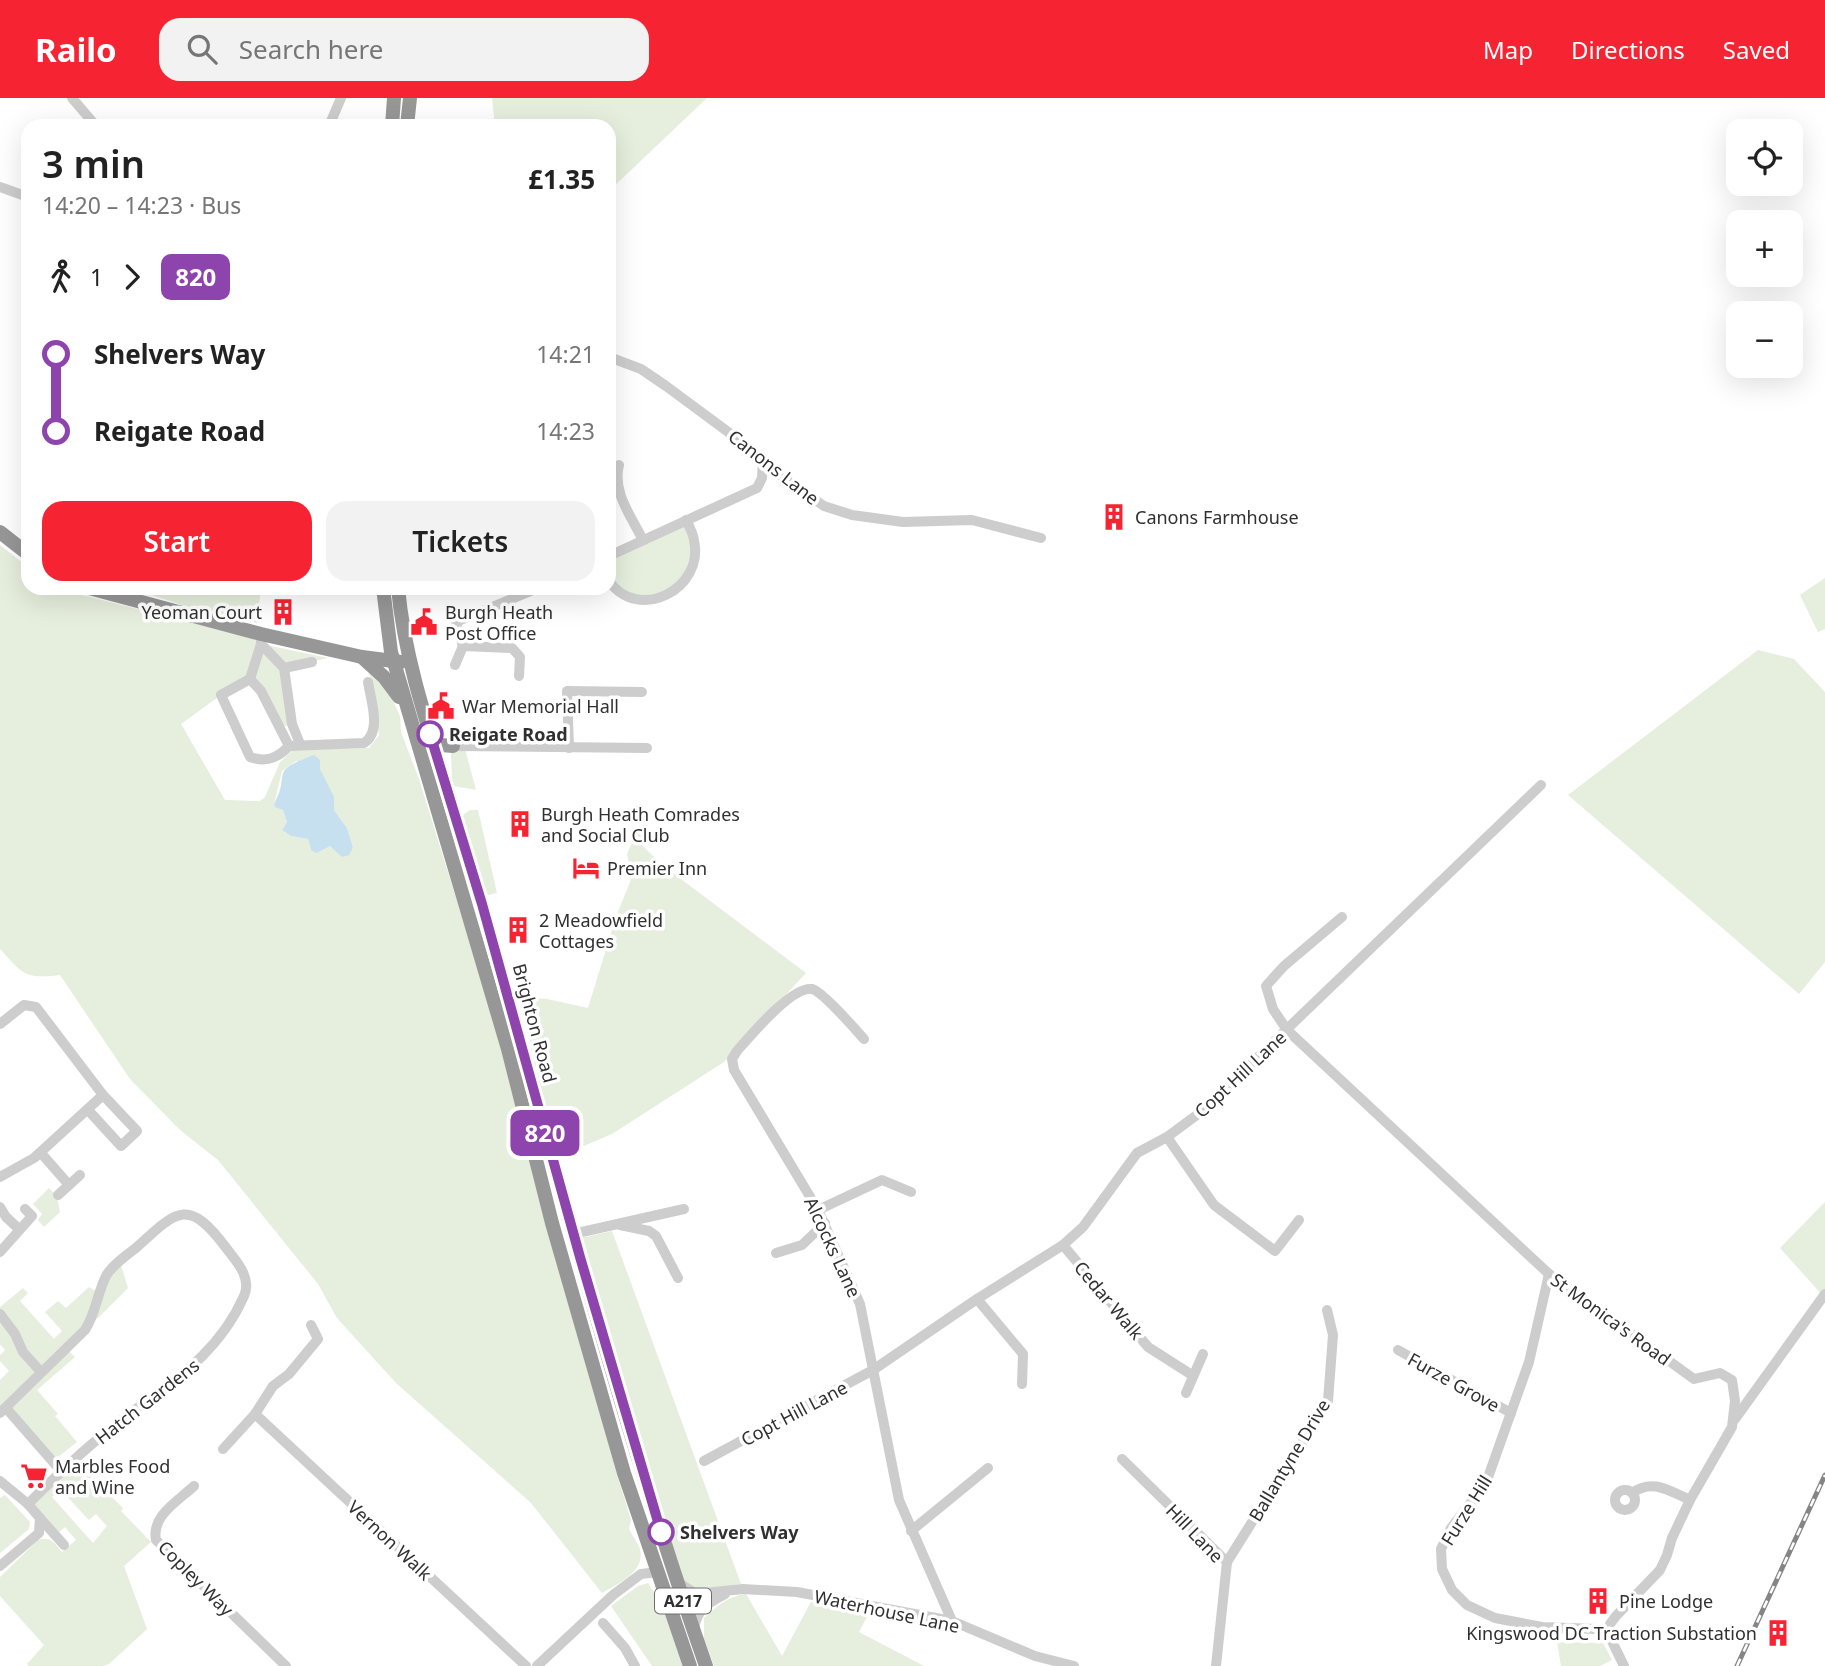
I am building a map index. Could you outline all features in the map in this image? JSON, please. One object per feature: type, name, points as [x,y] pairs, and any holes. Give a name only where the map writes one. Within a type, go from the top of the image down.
[{"type":"highway","points":[[392,119],[394,98]]},
{"type":"highway","points":[[408,119],[410,98]]},
{"type":"highway","points":[[0,532],[21,548]]},
{"type":"highway","points":[[114,595],[261,639],[394,662],[407,657]]},
{"type":"highway","name":"Brighton Road","points":[[384,595],[388,637],[394,662],[508,1049],[548,1210],[624,1473],[690,1666]]},
{"type":"highway","name":"Brighton Road","points":[[399,595],[407,657],[482,904],[573,1234],[662,1535],[706,1666]]},
{"type":"highway","points":[[362,657],[380,651],[388,637]]},
{"type":"highway","points":[[362,657],[384,677],[407,709]]},
{"type":"highway","points":[[423,760],[434,747],[445,744],[453,746]]},
{"type":"highway","points":[[442,773],[445,751],[453,746]]},
{"type":"highway","points":[[658,1572],[663,1564],[662,1535]]},
{"type":"street","points":[[72,98],[90,119]]},
{"type":"street","points":[[332,119],[341,98]]},
{"type":"street","points":[[0,187],[21,194]]},
{"type":"street","name":"Canons Lane","points":[[616,360],[641,369],[666,386],[778,474],[824,506],[852,515],[903,522],[972,520],[1041,538]]},
{"type":"street","points":[[757,488],[762,478],[763,460]]},
{"type":"street","points":[[616,476],[619,465]]},
{"type":"street","points":[[616,553],[757,488],[778,474]]},
{"type":"street","points":[[616,482],[643,540]]},
{"type":"street","points":[[616,588],[630,596],[654,601],[679,589],[692,567],[695,541],[686,520]]},
{"type":"street","points":[[455,665],[463,646],[456,622],[510,595]]},
{"type":"street","points":[[261,639],[284,668],[287,725],[294,745]]},
{"type":"street","points":[[261,639],[250,679],[220,695],[250,757],[257,760],[278,757],[294,745],[364,743],[372,738],[374,733],[368,682]]},
{"type":"street","points":[[463,646],[512,648],[520,656],[519,676]]},
{"type":"street","points":[[284,668],[312,662]]},
{"type":"street","points":[[250,679],[287,725]]},
{"type":"street","points":[[569,748],[567,691],[642,692]]},
{"type":"street","points":[[453,746],[647,748]]},
{"type":"street","name":"Copt Hill Lane","points":[[704,1461],[873,1370],[977,1299],[1063,1245],[1083,1227],[1137,1153],[1167,1137],[1213,1103],[1541,785]]},
{"type":"street","name":"St Monica's Road","points":[[1342,917],[1284,966],[1266,986],[1273,1009],[1287,1030],[1549,1274],[1694,1379],[1720,1373],[1732,1380],[1735,1419]]},
{"type":"street","name":"Alcocks Lane","points":[[864,1039],[820,994],[810,989],[786,1000],[745,1041],[732,1059],[733,1070],[818,1210],[860,1304],[899,1500],[952,1621]]},
{"type":"street","points":[[0,1024],[24,1005],[36,1007],[103,1095],[137,1131],[121,1146],[88,1110]]},
{"type":"street","points":[[0,1177],[41,1153],[103,1095]]},
{"type":"street","points":[[1167,1137],[1214,1205],[1275,1251],[1299,1220]]},
{"type":"street","points":[[41,1153],[69,1185]]},
{"type":"street","points":[[58,1195],[80,1175]]},
{"type":"street","points":[[818,1210],[882,1180],[911,1192]]},
{"type":"street","points":[[0,1207],[19,1229]]},
{"type":"street","points":[[0,1252],[32,1216],[25,1209]]},
{"type":"street","points":[[573,1234],[684,1209]]},
{"type":"street","name":"Hatch Gardens","points":[[3,1411],[85,1330],[93,1319],[107,1273],[167,1219],[185,1214],[199,1218],[211,1228],[243,1270],[246,1292],[226,1331],[203,1357],[117,1423],[61,1471],[28,1504]]},
{"type":"street","points":[[776,1253],[802,1245],[825,1223]]},
{"type":"street","points":[[614,1224],[649,1231],[656,1236],[678,1278]]},
{"type":"street","name":"Cedar Walk","points":[[1063,1245],[1148,1347],[1192,1376]]},
{"type":"street","name":"Furze Hill","points":[[1549,1274],[1530,1362],[1486,1483],[1451,1528],[1441,1549],[1442,1569],[1452,1590],[1467,1605],[1495,1618],[1542,1627],[1597,1629],[1608,1633]]},
{"type":"street","points":[[1624,1666],[1608,1633],[1610,1624],[1660,1570],[1690,1500],[1735,1419],[1825,1294]]},
{"type":"street","points":[[977,1299],[1023,1354],[1022,1384]]},
{"type":"street","name":"Ballantyne Drive","points":[[1227,1562],[1328,1401],[1333,1335],[1327,1310]]},
{"type":"street","points":[[0,1314],[15,1334],[23,1352],[41,1372]]},
{"type":"street","points":[[223,1449],[254,1414],[273,1386],[289,1374],[318,1339],[311,1325]]},
{"type":"street","name":"Furze Grove","points":[[1398,1350],[1511,1413]]},
{"type":"street","points":[[1186,1393],[1203,1354]]},
{"type":"street","points":[[3,1411],[61,1471]]},
{"type":"street","name":"Vernon Walk","points":[[254,1414],[526,1666]]},
{"type":"street","name":"Hill Lane","points":[[1122,1459],[1227,1562],[1216,1666]]},
{"type":"street","points":[[911,1531],[988,1468]]},
{"type":"street","points":[[0,1481],[28,1504],[64,1545]]},
{"type":"street","points":[[1632,1493],[1642,1487],[1656,1485],[1690,1500]]},
{"type":"street","name":"Copley Way","points":[[194,1486],[160,1517],[154,1531],[156,1540],[286,1666]]},
{"type":"street","points":[[0,1566],[39,1533],[40,1518]]},
{"type":"street","points":[[537,1666],[613,1595],[648,1567],[651,1546]]},
{"type":"street","points":[[641,1574],[658,1572]]},
{"type":"street","name":"Waterhouse Lane","points":[[675,1578],[696,1594],[734,1590],[797,1592],[952,1621],[1035,1656],[1074,1666]]},
{"type":"street","points":[[694,1632],[702,1608],[734,1590]]},
{"type":"street","points":[[603,1623],[625,1648],[635,1666]]},
{"type":"green space","points":[[492,98],[707,98],[616,184],[616,119],[494,119]]},
{"type":"green space","points":[[686,520],[695,541],[679,589],[658,598],[635,597],[616,586],[616,553]]},
{"type":"green space","points":[[0,545],[21,562],[21,595],[82,595],[257,639],[262,644],[328,658],[284,668],[292,724],[281,727],[250,679],[221,695],[181,724],[225,800],[260,801],[265,797],[280,762],[293,750],[369,748],[379,735],[369,670],[386,685],[400,716],[401,732],[419,779],[488,1001],[631,1520],[629,1529],[640,1549],[641,1557],[635,1571],[602,1593],[531,1503],[396,1383],[337,1318],[318,1284],[218,1160],[180,1130],[130,1079],[60,975],[31,975],[14,964],[0,949]],"holes":[[[296,761],[320,769],[334,810],[347,828],[353,847],[334,849],[330,846],[311,850],[308,839],[291,836],[282,830],[287,822],[283,810],[274,804],[282,771]]]},
{"type":"green space","points":[[1825,578],[1825,629],[1818,632],[1800,595]]},
{"type":"green space","points":[[152,595],[260,595],[257,623],[200,611]]},
{"type":"green space","points":[[1758,650],[1794,659],[1825,692],[1825,962],[1799,994],[1568,795]]},
{"type":"green space","points":[[465,749],[476,790],[454,786],[452,779],[451,754],[455,750]]},
{"type":"green space","points":[[470,810],[478,810],[497,893],[488,895],[481,889],[459,818]]},
{"type":"green space","points":[[639,826],[643,846],[661,864],[806,973],[724,1062],[612,1134],[558,1157],[541,1100],[524,1010],[526,998],[547,999],[588,1008],[616,917],[632,877],[627,854]]},
{"type":"green space","points":[[49,1188],[57,1197],[60,1212],[44,1227],[38,1220],[42,1214],[33,1204]]},
{"type":"green space","points":[[1825,1202],[1825,1298],[1780,1248]]},
{"type":"green space","points":[[612,1231],[741,1584],[704,1589],[684,1581],[628,1404],[581,1238]]},
{"type":"green space","points":[[120,1262],[128,1288],[98,1318],[93,1319],[73,1344],[70,1352],[75,1357],[37,1390],[77,1442],[53,1461],[6,1409],[0,1413],[0,1380],[9,1371],[0,1361],[0,1355],[5,1350],[0,1344],[0,1307],[23,1288],[28,1293],[20,1301],[54,1339],[62,1331],[45,1312],[58,1301],[66,1308],[89,1287],[99,1293]]},
{"type":"green space","points":[[73,1460],[123,1508],[121,1511],[151,1542],[124,1566],[147,1629],[109,1664],[27,1664],[44,1645],[0,1596],[0,1577],[38,1540],[49,1540],[62,1552],[76,1540],[65,1527],[59,1532],[32,1501]],"holes":[[[61,1490],[89,1520],[96,1514],[107,1526],[93,1543],[52,1497]]]},
{"type":"green space","points":[[5,1495],[30,1522],[29,1529],[0,1553],[0,1498]]},
{"type":"green space","points":[[648,1583],[660,1601],[683,1666],[652,1666],[611,1606],[638,1586]]},
{"type":"green space","points":[[746,1594],[782,1656],[811,1602],[871,1609],[859,1632],[924,1666],[714,1666],[704,1639],[704,1618],[728,1599]]},
{"type":"green space","points":[[1557,1642],[1603,1643],[1612,1660],[1600,1666],[1561,1666]]},
{"type":"water","points":[[314,755],[320,760],[320,769],[334,797],[334,810],[347,828],[353,847],[349,855],[342,857],[330,846],[316,853],[311,850],[308,839],[291,836],[282,830],[287,822],[283,810],[274,804],[283,774],[290,766]]},
{"type":"railway","points":[[1737,1666],[1825,1475]]},
{"type":"bus line","name":"820","points":[[430,734],[482,904],[580,1257],[661,1532]]},
{"type":"place","name":"Canons Farmhouse","points":[[1114,517]]},
{"type":"place","name":"Yeoman Court","points":[[283,612]]},
{"type":"place","name":"Burgh Heath Post Office","points":[[424,622]]},
{"type":"place","name":"War Memorial Hall","points":[[441,706]]},
{"type":"place","name":"Reigate Road","points":[[430,734]]},
{"type":"place","name":"Burgh Heath Comrades and Social Club","points":[[520,824]]},
{"type":"place","name":"Premier Inn","points":[[586,868]]},
{"type":"place","name":"2 Meadowfield Cottages","points":[[518,930]]},
{"type":"place","name":"Marbles Food and Wine","points":[[34,1476]]},
{"type":"place","name":"Shelvers Way","points":[[661,1532]]},
{"type":"place","name":"Pine Lodge","points":[[1598,1601]]},
{"type":"place","name":"Kingswood DC Traction Substation","points":[[1778,1633]]}]
